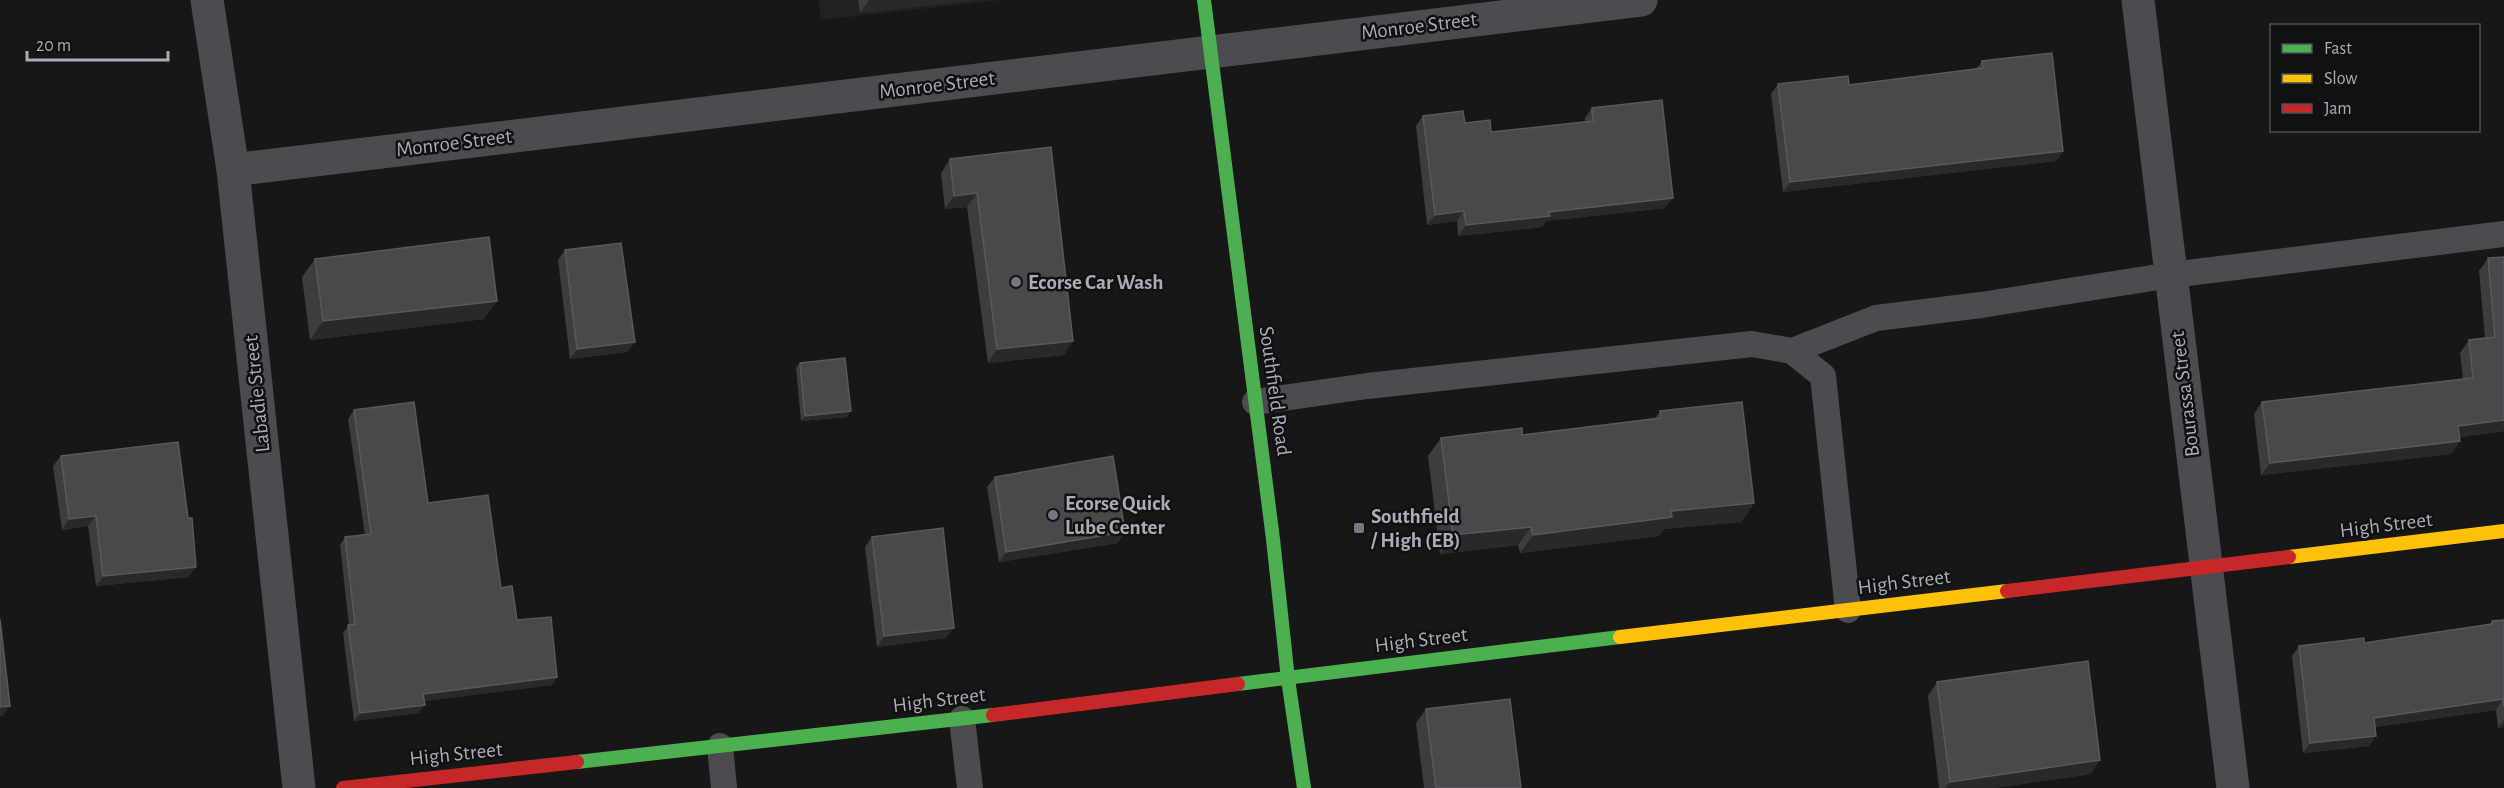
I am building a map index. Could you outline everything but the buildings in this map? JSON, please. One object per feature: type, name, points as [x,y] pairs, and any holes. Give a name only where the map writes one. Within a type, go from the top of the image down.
[{"type":"street","name":"Labadie Street","points":[[207,0],[232,170],[299,788]]},
{"type":"street","name":"Southfield Road","points":[[1204,0],[1274,539],[1288,679],[1305,788]]},
{"type":"street","name":"Monroe Street","points":[[232,170],[1641,0]]},
{"type":"street","name":"Bourassa Street","points":[[2139,0],[2233,788]]},
{"type":"street","name":"High Street","points":[[343,788],[962,719],[2504,531]]},
{"type":"lane","points":[[1792,351],[1876,318],[1981,305],[2171,275],[2504,234]]},
{"type":"lane","points":[[1255,402],[1367,386],[1752,344],[1792,351],[1823,376],[1848,610]]},
{"type":"lane","points":[[962,719],[970,788]]},
{"type":"lane","points":[[720,746],[724,788]]},
{"type":"shaded area","points":[[819,0],[1002,0],[821,20]]},
{"type":"traffic: fast","points":[[1204,0],[1273,539],[1288,679],[1304,788]]},
{"type":"traffic: fast","points":[[1238,684],[1620,637]]},
{"type":"traffic: fast","points":[[577,762],[993,715]]},
{"type":"traffic: slow","points":[[2289,557],[2504,531]]},
{"type":"traffic: slow","points":[[1620,637],[2007,591]]},
{"type":"traffic: jam","points":[[2007,591],[2289,557]]},
{"type":"traffic: jam","points":[[993,715],[1238,684]]},
{"type":"traffic: jam","points":[[343,788],[577,762]]},
{"type":"place","name":"Ecorse Car Wash","points":[[1016,282]]},
{"type":"place","name":"Ecorse Quick Lube Center","points":[[1053,515]]},
{"type":"place","name":"Southfield / High (EB)","points":[[1359,528]]}]
